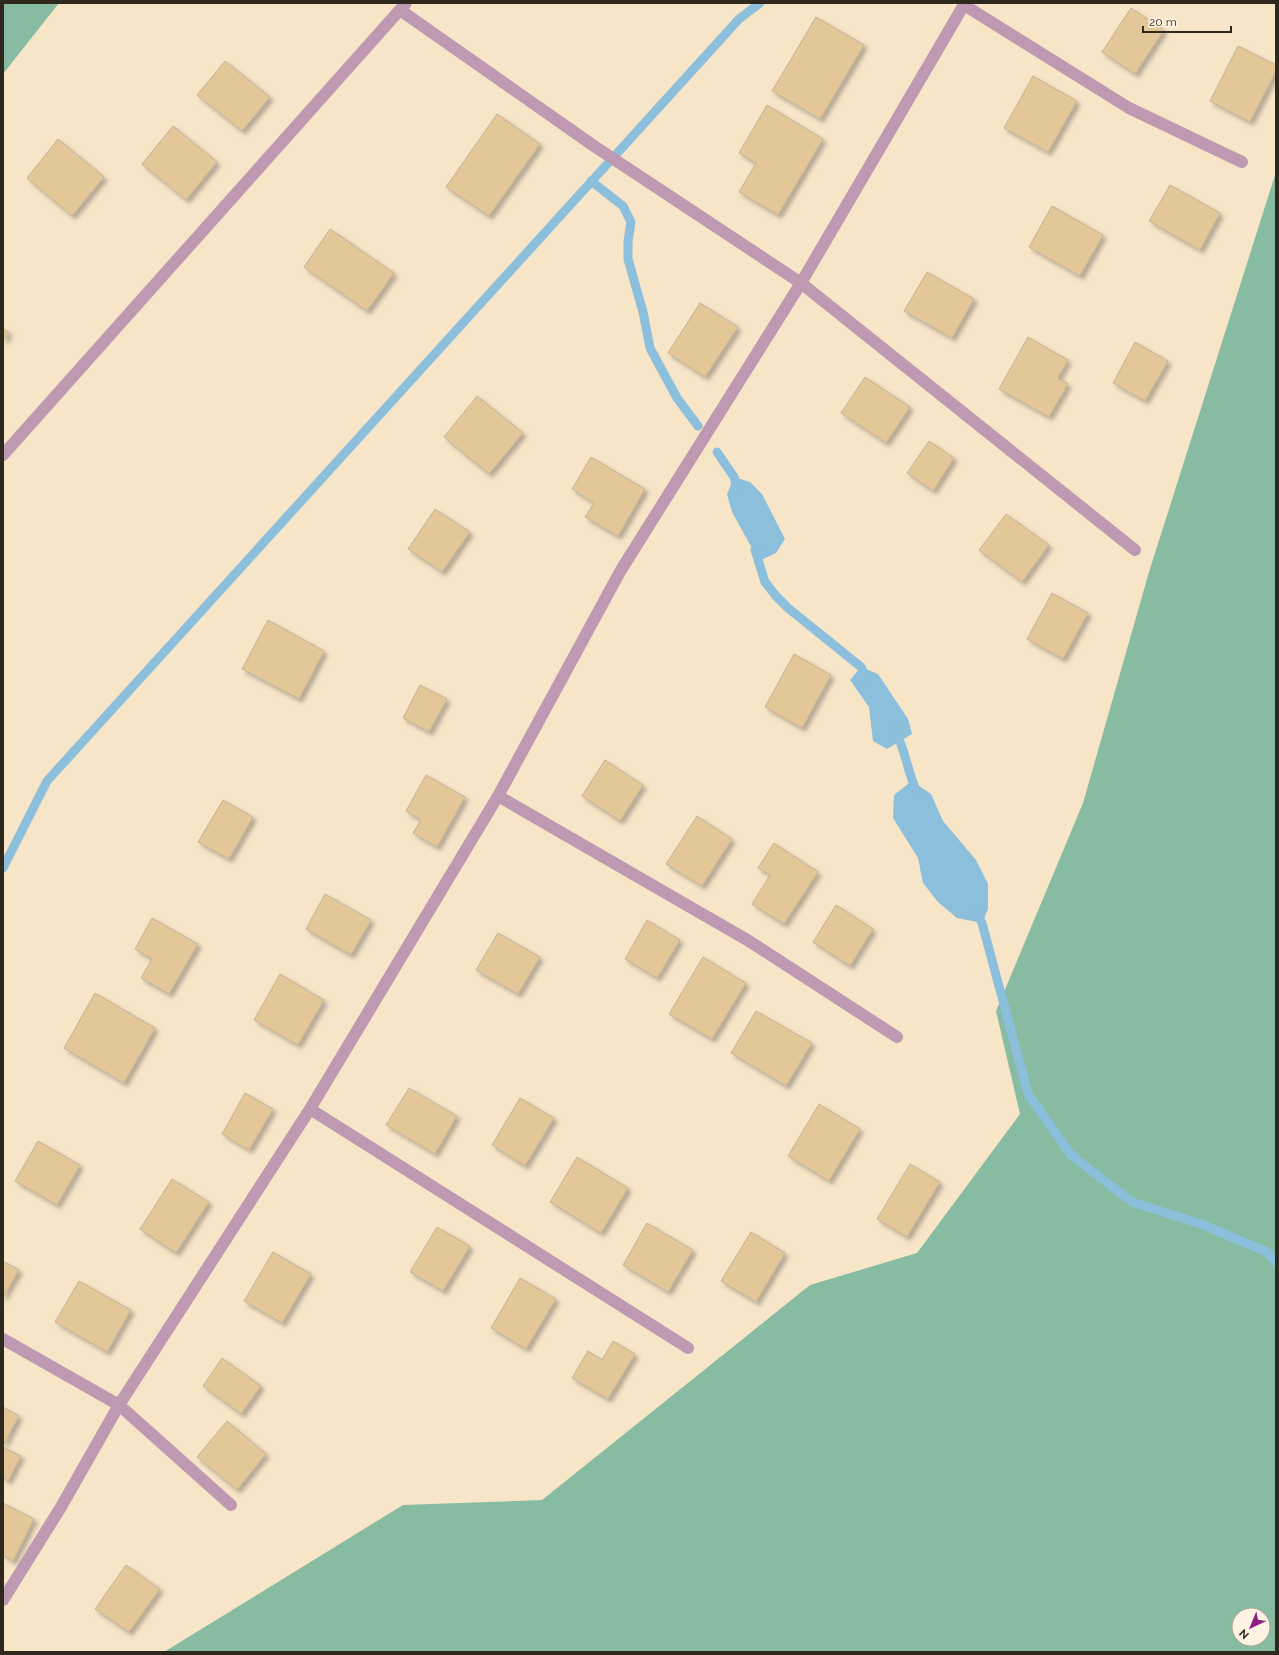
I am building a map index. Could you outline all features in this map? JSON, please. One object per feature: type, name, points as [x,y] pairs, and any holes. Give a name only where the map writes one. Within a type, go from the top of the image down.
[{"type":"street","points":[[3,1600],[61,1508],[119,1405],[310,1109],[498,796],[621,570],[801,283],[964,4],[1129,108],[1242,162]]},
{"type":"street","points":[[3,455],[403,7],[594,146],[801,283],[1135,550]]},
{"type":"street","points":[[498,796],[748,941],[897,1037]]},
{"type":"street","points":[[310,1109],[688,1348]]},
{"type":"street","points":[[3,1339],[119,1405],[231,1505]]},
{"type":"green space","points":[[3,3],[59,3],[3,74]]},
{"type":"green space","points":[[1276,172],[1276,1652],[164,1652],[403,1505],[542,1500],[810,1285],[917,1253],[1020,1114],[996,1011],[1083,803],[1149,572]]},
{"type":"water","points":[[734,477],[750,482],[762,494],[785,539],[776,553],[759,561],[732,512],[727,494]]},
{"type":"water","points":[[861,667],[878,674],[908,719],[912,734],[887,749],[873,741],[869,707],[850,680]]},
{"type":"water","points":[[912,781],[931,794],[943,821],[976,860],[988,884],[988,909],[982,923],[957,918],[938,902],[923,883],[918,858],[893,818],[894,795]]},
{"type":"building","points":[[1131,8],[1164,30],[1135,74],[1102,52]]},
{"type":"building","points":[[816,17],[864,45],[820,119],[772,91]]},
{"type":"building","points":[[1238,46],[1276,65],[1276,71],[1250,122],[1210,101]]},
{"type":"building","points":[[225,61],[270,97],[242,131],[197,95]]},
{"type":"building","points":[[1033,76],[1077,101],[1048,152],[1004,128]]},
{"type":"building","points":[[767,105],[823,139],[778,215],[739,192],[756,163],[739,153]]},
{"type":"building","points":[[497,114],[540,144],[489,216],[446,187]]},
{"type":"building","points":[[173,126],[217,162],[186,200],[142,164]]},
{"type":"building","points":[[58,139],[104,177],[72,216],[27,178]]},
{"type":"building","points":[[1170,185],[1220,213],[1200,250],[1149,221]]},
{"type":"building","points":[[1052,206],[1103,235],[1080,276],[1029,247]]},
{"type":"building","points":[[330,229],[394,273],[367,311],[304,267]]},
{"type":"building","points":[[927,272],[974,299],[952,338],[904,311]]},
{"type":"building","points":[[700,303],[738,327],[705,377],[668,353]]},
{"type":"building","points":[[3,328],[9,333],[3,341]]},
{"type":"building","points":[[1028,337],[1068,360],[1058,378],[1068,384],[1049,417],[999,389]]},
{"type":"building","points":[[1135,342],[1168,361],[1145,401],[1113,383]]},
{"type":"building","points":[[865,377],[910,407],[886,443],[841,413]]},
{"type":"building","points":[[477,396],[523,433],[489,474],[444,437]]},
{"type":"building","points":[[929,441],[954,458],[933,491],[907,473]]},
{"type":"building","points":[[591,457],[645,489],[618,536],[585,517],[594,503],[572,489]]},
{"type":"building","points":[[435,509],[470,532],[442,572],[408,549]]},
{"type":"building","points":[[1006,514],[1049,545],[1022,582],[979,550]]},
{"type":"building","points":[[1052,593],[1088,613],[1063,659],[1027,639]]},
{"type":"building","points":[[268,620],[324,651],[299,699],[242,669]]},
{"type":"building","points":[[794,654],[831,675],[802,728],[765,707]]},
{"type":"building","points":[[420,685],[447,699],[429,732],[403,718]]},
{"type":"building","points":[[605,760],[643,785],[620,821],[582,796]]},
{"type":"building","points":[[426,775],[465,797],[437,847],[413,833],[421,820],[406,811]]},
{"type":"building","points":[[223,800],[253,817],[229,859],[198,842]]},
{"type":"building","points":[[697,816],[732,839],[702,886],[666,864]]},
{"type":"building","points":[[774,843],[818,872],[784,924],[752,904],[770,875],[758,868]]},
{"type":"building","points":[[325,894],[371,920],[351,955],[306,929]]},
{"type":"building","points":[[836,905],[873,929],[850,966],[813,942]]},
{"type":"building","points":[[152,918],[198,944],[169,994],[141,978],[152,959],[135,949]]},
{"type":"building","points":[[647,920],[680,940],[657,978],[625,959]]},
{"type":"building","points":[[498,933],[540,957],[518,994],[476,970]]},
{"type":"building","points":[[703,957],[746,983],[712,1039],[669,1014]]},
{"type":"building","points":[[280,974],[324,1000],[298,1045],[254,1020]]},
{"type":"building","points":[[95,993],[155,1028],[124,1083],[64,1048]]},
{"type":"building","points":[[756,1011],[812,1043],[786,1086],[731,1053]]},
{"type":"building","points":[[409,1088],[457,1116],[435,1154],[386,1125]]},
{"type":"building","points":[[245,1093],[273,1109],[249,1150],[222,1134]]},
{"type":"building","points":[[520,1098],[554,1118],[525,1166],[492,1145]]},
{"type":"building","points":[[819,1104],[860,1129],[829,1181],[788,1156]]},
{"type":"building","points":[[38,1141],[80,1165],[57,1205],[15,1181]]},
{"type":"building","points":[[577,1157],[628,1188],[601,1233],[550,1202]]},
{"type":"building","points":[[910,1164],[940,1182],[907,1237],[877,1219]]},
{"type":"building","points":[[172,1179],[209,1202],[176,1253],[140,1229]]},
{"type":"building","points":[[647,1223],[693,1250],[668,1292],[623,1265]]},
{"type":"building","points":[[437,1227],[470,1246],[443,1291],[410,1272]]},
{"type":"building","points":[[751,1232],[785,1253],[756,1302],[721,1281]]},
{"type":"building","points":[[273,1252],[311,1274],[282,1323],[244,1301]]},
{"type":"building","points":[[3,1261],[19,1270],[3,1298]]},
{"type":"building","points":[[520,1278],[556,1299],[526,1349],[491,1328]]},
{"type":"building","points":[[79,1281],[131,1310],[107,1352],[55,1322]]},
{"type":"building","points":[[613,1341],[635,1354],[608,1399],[572,1378],[588,1351],[602,1360]]},
{"type":"building","points":[[222,1358],[261,1386],[241,1414],[203,1386]]},
{"type":"building","points":[[3,1407],[19,1416],[3,1446]]},
{"type":"building","points":[[227,1421],[266,1454],[237,1490],[197,1457]]},
{"type":"building","points":[[3,1447],[21,1456],[8,1481],[3,1478]]},
{"type":"building","points":[[3,1503],[34,1519],[13,1561],[3,1555]]},
{"type":"building","points":[[126,1565],[160,1589],[129,1632],[95,1609]]},
{"type":"waterway","points":[[3,868],[47,781],[739,19],[760,3]]},
{"type":"waterway","points":[[591,181],[623,206],[631,222],[628,242],[628,259],[643,312],[650,348],[677,398],[698,426]]},
{"type":"waterway","points":[[717,452],[734,477],[737,488]]},
{"type":"waterway","points":[[755,550],[765,582],[776,596],[788,608],[861,667],[866,677]]},
{"type":"waterway","points":[[895,731],[902,746],[917,792]]},
{"type":"waterway","points":[[977,913],[982,923],[1028,1094],[1071,1155],[1132,1202],[1201,1224],[1267,1252],[1276,1262]]}]
